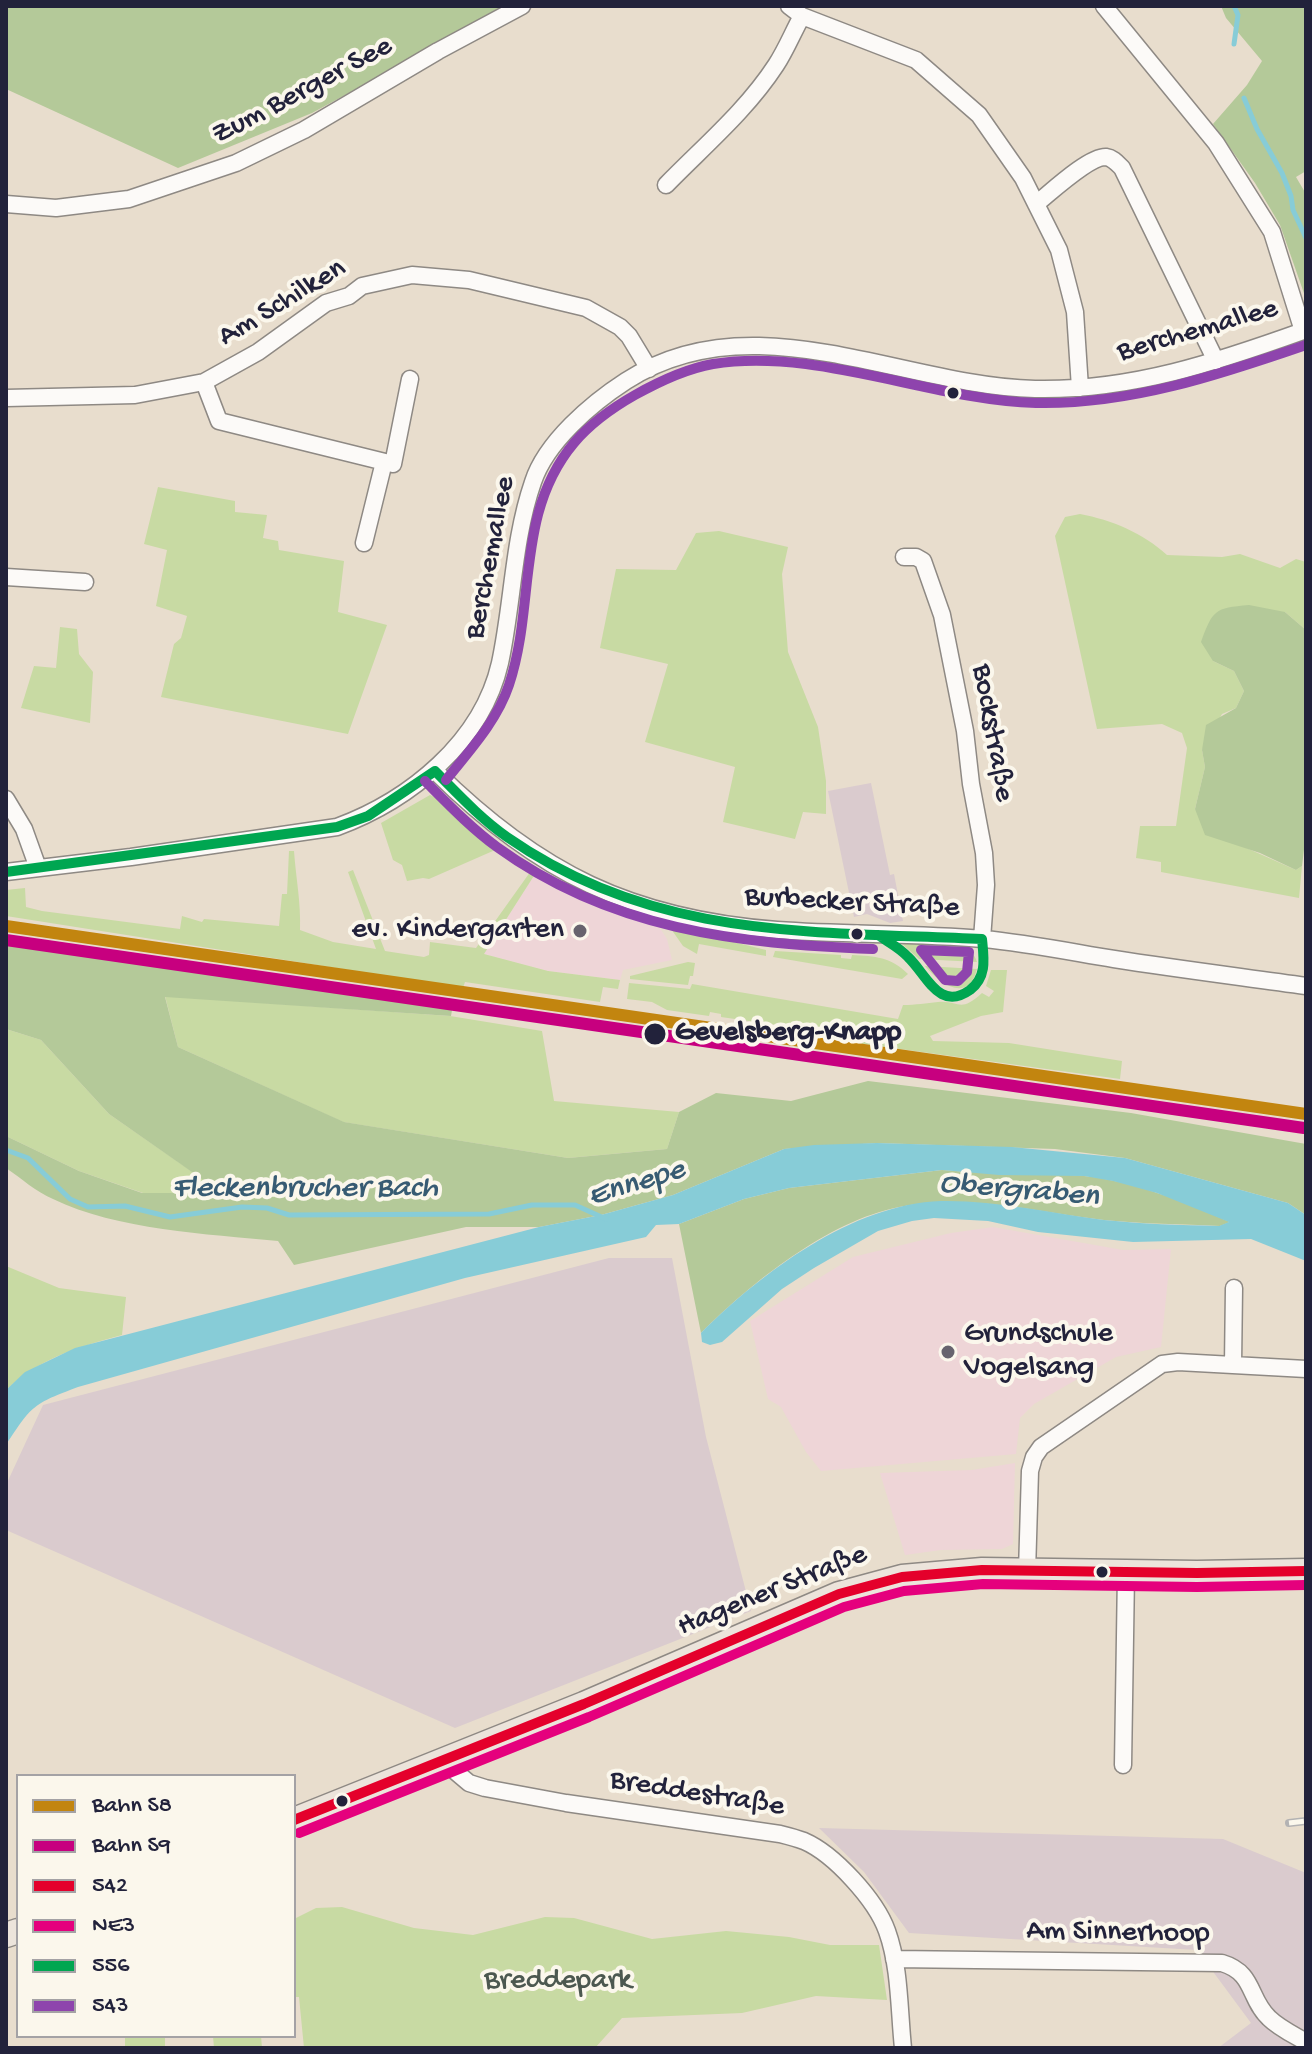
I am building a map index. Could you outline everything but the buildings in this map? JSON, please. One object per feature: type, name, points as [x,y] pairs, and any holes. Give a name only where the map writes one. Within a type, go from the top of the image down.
[{"type":"main road","name":"Hagener Straße","points":[[296,1819],[584,1704],[839,1594],[879,1582],[971,1570],[1126,1573],[1306,1571]]},
{"type":"street","name":"Zum Berger See","points":[[6,204],[56,208],[129,199],[236,163],[304,130],[438,51],[522,6]]},
{"type":"street","points":[[1104,6],[1216,143],[1272,232],[1304,330]]},
{"type":"street","points":[[666,185],[731,121],[777,64],[795,11],[916,60],[979,115],[1023,178],[1059,250],[1075,312],[1080,388]]},
{"type":"street","points":[[1036,204],[1091,162],[1106,157],[1114,159],[1122,168],[1216,361]]},
{"type":"street","name":"Am Schilken","points":[[6,398],[135,395],[204,382],[258,352],[326,303],[349,296],[362,286],[412,275],[469,280],[586,308],[620,327],[649,369]]},
{"type":"street","name":"Berchemallee","points":[[6,872],[337,827],[368,816],[435,771],[476,720],[491,691],[503,644],[516,555],[533,481],[542,462],[577,418],[626,381],[649,369],[708,350],[747,346],[797,349],[978,383],[1033,389],[1080,388],[1139,381],[1216,361],[1304,330]]},
{"type":"street","points":[[364,543],[384,462],[393,464],[410,379]]},
{"type":"street","name":"Am Schilken","points":[[204,382],[219,421],[384,462]]},
{"type":"street","name":"Bockstraße","points":[[904,557],[916,557],[923,561],[942,615],[965,731],[984,853],[986,885],[982,939]]},
{"type":"street","points":[[6,577],[85,582]]},
{"type":"street","name":"Burbecker Straße","points":[[435,771],[470,806],[508,837],[583,883],[635,904],[743,927],[982,939],[1306,986]]},
{"type":"street","points":[[6,799],[24,829],[38,868]]},
{"type":"street","points":[[1233,1365],[1234,1288]]},
{"type":"street","points":[[1027,1572],[1030,1471],[1041,1447],[1162,1364],[1178,1362],[1306,1369]]},
{"type":"street","points":[[1123,1765],[1126,1573]]},
{"type":"street","name":"Breddestraße","points":[[450,1757],[456,1772],[469,1783],[485,1788],[780,1834],[804,1841],[829,1856],[861,1891],[886,1929],[894,1959],[903,2048]]},
{"type":"street","name":"Am Sinnerhoop","points":[[894,1959],[1222,1963],[1236,1967],[1247,1978],[1268,2017],[1306,2042]]},
{"type":"shaded area","points":[[871,783],[903,921],[890,923],[867,914],[854,917],[828,791]]},
{"type":"shaded area","name":"ev. Kindergarten","points":[[537,871],[614,909],[656,922],[667,939],[672,960],[623,970],[620,980],[548,971],[484,954]]},
{"type":"shaded area","name":"Grundschule Vogelsang","points":[[993,1227],[1123,1250],[1171,1249],[1161,1347],[1116,1357],[1034,1404],[1020,1418],[1016,1454],[821,1471],[806,1452],[781,1407],[768,1399],[750,1321],[853,1257],[951,1233]]},
{"type":"shaded area","points":[[609,1258],[672,1258],[706,1437],[751,1611],[455,1728],[6,1530],[6,1485],[43,1405]]},
{"type":"shaded area","points":[[1015,1463],[1013,1544],[1002,1549],[941,1550],[905,1555],[880,1473],[972,1470]]},
{"type":"shaded area","points":[[819,1828],[1223,1839],[1306,1873],[1306,2048],[1218,2048],[1251,2023],[1197,1950],[909,1933],[864,1872]]},
{"type":"green space","points":[[6,6],[509,6],[312,113],[178,168],[6,89]]},
{"type":"green space","points":[[1221,6],[1306,6],[1306,171],[1296,177],[1306,194],[1306,299],[1280,225],[1213,124],[1247,85],[1262,61],[1226,18]]},
{"type":"green space","points":[[158,487],[235,501],[235,512],[267,515],[263,538],[278,541],[279,550],[344,561],[338,612],[387,625],[348,734],[161,697],[174,644],[181,638],[187,616],[156,606],[167,550],[144,544]]},
{"type":"green space","points":[[1080,514],[1126,528],[1167,555],[1222,557],[1240,554],[1280,568],[1296,559],[1306,562],[1306,630],[1285,612],[1213,661],[1234,671],[1244,691],[1236,708],[1222,714],[1202,750],[1205,767],[1195,809],[1242,846],[1296,870],[1302,866],[1299,898],[1161,872],[1161,862],[1136,858],[1140,826],[1176,826],[1187,748],[1182,733],[1162,724],[1097,729],[1055,536],[1065,517]]},
{"type":"green space","points":[[719,531],[788,547],[782,574],[788,652],[818,727],[826,781],[826,814],[803,812],[795,839],[723,822],[735,767],[645,742],[668,664],[600,648],[616,569],[676,570],[696,533]]},
{"type":"green space","points":[[1249,605],[1285,612],[1306,630],[1306,833],[1302,866],[1296,870],[1260,853],[1205,835],[1195,809],[1205,767],[1202,750],[1206,725],[1236,708],[1244,691],[1234,671],[1213,661],[1201,642],[1216,613]]},
{"type":"green space","points":[[60,627],[77,629],[79,654],[93,672],[90,723],[21,708],[34,666],[56,668]]},
{"type":"green space","points":[[430,795],[452,805],[502,847],[429,879],[407,881],[402,865],[393,860],[381,823]]},
{"type":"green space","points":[[289,851],[294,851],[300,930],[333,942],[376,949],[348,872],[353,870],[385,951],[424,957],[429,955],[430,942],[476,948],[533,868],[537,871],[484,954],[548,971],[620,980],[618,989],[603,987],[600,1002],[465,982],[463,988],[6,916],[6,890],[25,888],[26,907],[42,911],[180,929],[182,916],[202,922],[204,919],[279,926],[282,894],[287,894]]},
{"type":"green space","points":[[669,926],[766,950],[766,956],[699,944],[697,954],[683,946]]},
{"type":"green space","points":[[6,942],[452,1010],[451,1016],[165,997],[178,1047],[344,1122],[568,1158],[667,1149],[679,1112],[716,1093],[791,1101],[868,1081],[1131,1113],[1306,1144],[1306,1215],[1288,1203],[1125,1158],[1055,1149],[877,1143],[784,1149],[673,1195],[601,1215],[539,1227],[466,1227],[294,1265],[278,1241],[192,1233],[105,1218],[47,1196],[6,1168],[6,1136],[79,1171],[142,1193],[222,1193],[109,1114],[41,1040],[6,1029]]},
{"type":"green space","points":[[900,942],[955,944],[973,953],[977,962],[919,959]]},
{"type":"green space","points":[[775,951],[841,955],[841,958],[851,959],[852,955],[875,957],[895,964],[908,974],[902,979],[773,957]]},
{"type":"green space","points":[[695,963],[688,985],[630,979],[630,976]]},
{"type":"green space","points":[[925,966],[977,969],[973,980],[961,988],[946,984]]},
{"type":"green space","points":[[991,970],[1007,970],[1003,1012],[981,1016],[930,1036],[933,1041],[1009,1043],[1122,1061],[1120,1079],[819,1038],[819,1031],[721,1017],[721,1014],[710,1012],[709,1016],[667,1010],[652,1002],[627,999],[629,983],[690,989],[692,984],[898,1019],[903,1005],[945,1002],[964,1005],[982,993],[989,997],[994,991],[986,986]]},
{"type":"green space","points":[[165,996],[450,1016],[542,1031],[554,1101],[679,1112],[667,1149],[568,1158],[343,1122],[178,1047]]},
{"type":"green space","points":[[6,1029],[41,1040],[109,1114],[223,1193],[143,1193],[79,1171],[6,1136]]},
{"type":"green space","points":[[942,1170],[1084,1176],[1121,1182],[1158,1193],[1230,1222],[1220,1226],[1118,1221],[976,1203],[925,1203],[899,1207],[845,1226],[792,1256],[743,1294],[701,1333],[679,1224],[744,1199],[789,1188]]},
{"type":"green space","points":[[6,1266],[59,1288],[126,1297],[122,1335],[75,1349],[46,1362],[6,1390]]},
{"type":"green space","name":"Breddepark","points":[[342,1907],[414,1928],[473,1935],[545,1917],[574,1918],[652,1939],[726,1931],[789,1937],[830,1945],[879,1945],[887,2000],[816,1996],[742,2013],[622,2018],[595,2048],[304,2048],[299,1997],[296,1997],[296,1918],[316,1908]]},
{"type":"green space","points":[[125,2038],[165,2038],[165,2046],[125,2048]]},
{"type":"green space","points":[[213,2038],[261,2038],[262,2048],[214,2048]]},
{"type":"water","points":[[877,1143],[1012,1147],[1125,1158],[1288,1203],[1306,1215],[1306,1261],[1251,1239],[1133,1242],[1038,1232],[988,1221],[934,1218],[878,1231],[782,1289],[722,1342],[710,1345],[702,1342],[701,1333],[725,1310],[751,1287],[810,1246],[874,1214],[908,1205],[961,1201],[1104,1220],[1219,1226],[1229,1222],[1157,1193],[1084,1176],[999,1175],[942,1170],[789,1188],[744,1199],[679,1224],[656,1225],[646,1237],[465,1278],[78,1387],[35,1407],[6,1445],[6,1390],[25,1372],[75,1348],[673,1195],[784,1149]]},
{"type":"waterway","points":[[1234,6],[1238,15],[1234,44]]},
{"type":"waterway","points":[[1244,98],[1257,129],[1282,173],[1293,210],[1306,238]]},
{"type":"waterway","name":"Fleckenbrucher Bach","points":[[6,1150],[28,1158],[70,1199],[88,1207],[125,1206],[170,1217],[242,1207],[267,1208],[289,1215],[489,1214],[532,1205],[575,1205],[606,1219]]},
{"type":"railway","points":[[1289,1823],[1306,1821]]},
{"type":"rail line","name":"S8","points":[[6,926],[1306,1114]]},
{"type":"rail line","name":"S9","points":[[6,940],[1304,1128]]},
{"type":"transit line","name":"543","points":[[446,780],[490,723],[509,685],[517,654],[535,529],[555,470],[574,443],[595,422],[654,385],[683,372],[713,364],[792,362],[996,400],[1071,402],[1173,386],[1306,345]]},
{"type":"transit line","name":"556","points":[[435,771],[478,814],[507,837],[563,871],[619,895],[677,912],[736,924],[856,934],[982,939]]},
{"type":"transit line","name":"556","points":[[6,872],[337,827],[368,816],[435,771]]},
{"type":"transit line","name":"543","points":[[425,781],[497,847],[540,875],[584,897],[676,927],[724,936],[822,947],[873,949]]},
{"type":"transit line","name":"556","points":[[878,935],[905,954],[934,988],[950,997],[970,990],[979,979],[984,960],[982,939]]},
{"type":"transit line","name":"543","points":[[921,950],[969,952],[967,972],[958,981],[945,980],[921,950]]},
{"type":"transit line","name":"542","points":[[296,1819],[584,1704],[839,1594],[902,1577],[982,1570],[1306,1571]]},
{"type":"transit line","name":"NE3","points":[[299,1833],[589,1717],[844,1607],[904,1591],[983,1584],[1306,1585]]},
{"type":"place","name":"ev. Kindergarten","points":[[580,931]]},
{"type":"place","name":"Gevelsberg-Knapp","points":[[655,1034]]},
{"type":"place","name":"Grundschule Vogelsang","points":[[948,1352]]},
{"type":"water label","name":"Ennepe","points":[[637,1185]]},
{"type":"water label","name":"Obergraben","points":[[1019,1192]]}]
